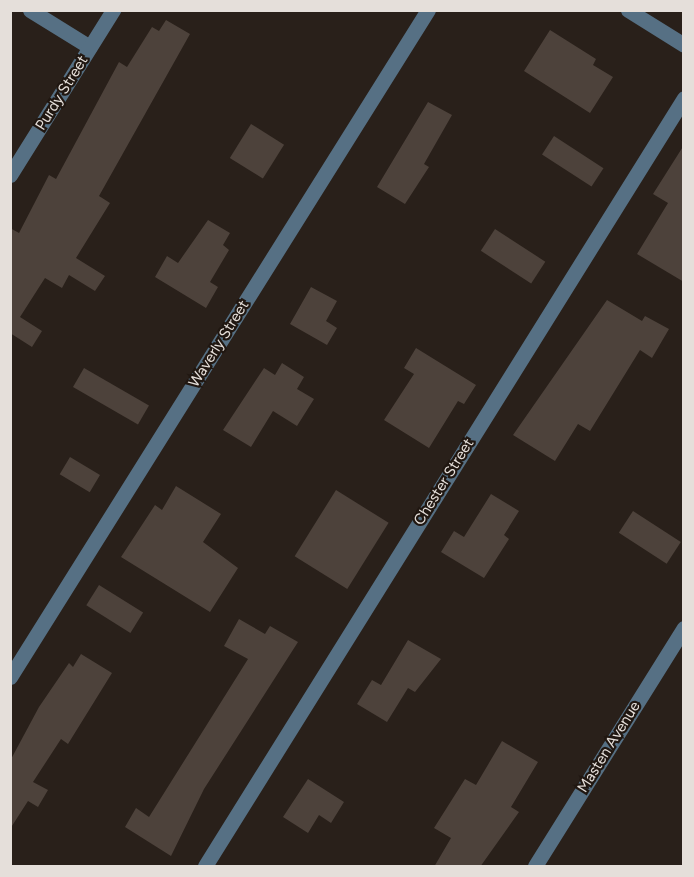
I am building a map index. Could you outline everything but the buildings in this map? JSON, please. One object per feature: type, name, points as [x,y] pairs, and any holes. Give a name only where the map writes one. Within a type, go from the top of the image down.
[{"type":"street","points":[[30,10],[90,47]]},
{"type":"street","name":"Purdy Street","points":[[10,174],[113,10]]},
{"type":"street","name":"Waverly Street","points":[[10,677],[428,10]]},
{"type":"street","points":[[628,10],[684,45]]},
{"type":"street","name":"Chester Street","points":[[205,867],[684,98]]},
{"type":"street","name":"Masten Avenue","points":[[535,867],[684,627]]}]
